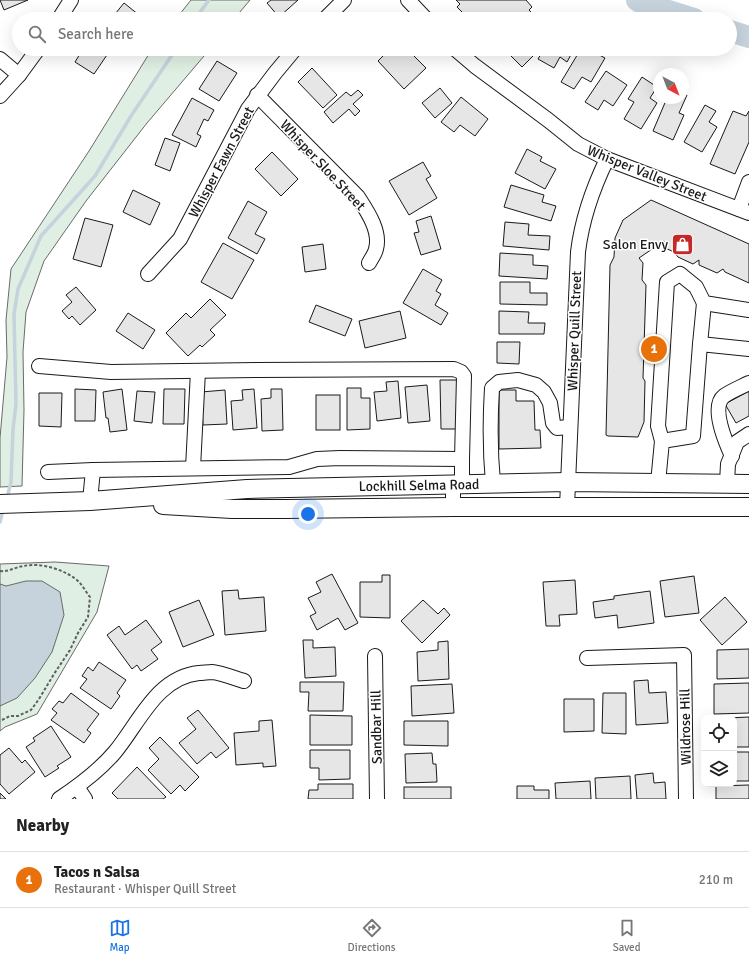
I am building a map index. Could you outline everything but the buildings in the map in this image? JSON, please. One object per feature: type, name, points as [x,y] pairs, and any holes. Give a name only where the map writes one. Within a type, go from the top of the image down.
[{"type":"main road","name":"Lockhill Selma Road","points":[[0,504],[90,501],[247,489],[568,482],[749,484]]},
{"type":"main road","points":[[656,506],[658,483]]},
{"type":"main road","name":"Lockhill Selma Road","points":[[90,501],[232,509],[656,506],[749,507]]},
{"type":"street","points":[[63,12],[71,0]]},
{"type":"street","points":[[332,12],[344,0]]},
{"type":"street","points":[[408,0],[419,12]]},
{"type":"street","points":[[0,96],[19,75],[33,56]]},
{"type":"street","name":"Whisper Fawn Street","points":[[148,274],[180,239],[248,109],[257,95],[289,56]]},
{"type":"street","name":"Whisper Valley Street","points":[[464,56],[578,144],[606,159],[744,211]]},
{"type":"street","points":[[0,59],[19,75]]},
{"type":"street","name":"Whisper Sloe Street","points":[[257,95],[358,197],[370,215],[376,232],[376,248],[369,263]]},
{"type":"street","name":"Whisper Quill Street","points":[[567,507],[578,252],[586,210],[594,185],[606,159]]},
{"type":"street","points":[[744,211],[749,182]]},
{"type":"street","points":[[658,483],[662,441],[658,426],[667,282],[680,274],[696,286],[704,303],[693,436],[662,441]]},
{"type":"street","points":[[704,303],[749,310]]},
{"type":"street","points":[[700,344],[749,349]]},
{"type":"street","points":[[39,366],[111,372],[454,369],[461,372],[464,376],[462,459],[453,507]]},
{"type":"street","points":[[194,468],[198,371]]},
{"type":"street","points":[[493,483],[490,445],[490,408],[492,388],[499,382],[518,380],[536,385],[544,392],[550,402],[553,423],[557,428],[570,427]]},
{"type":"street","points":[[732,456],[721,430],[719,409],[720,401],[724,396],[749,383]]},
{"type":"street","points":[[727,484],[728,464],[737,442],[749,434]]},
{"type":"street","points":[[48,472],[289,467],[317,459],[340,458],[462,459]]},
{"type":"street","points":[[90,501],[94,470]]},
{"type":"street","name":"Wildrose Hill","points":[[587,658],[684,655],[686,799]]},
{"type":"street","name":"Sandbar Hill","points":[[375,656],[378,799]]},
{"type":"street","points":[[59,799],[100,769],[116,751],[146,708],[159,693],[177,680],[191,674],[211,672],[244,681]]},
{"type":"street","points":[[76,787],[85,799]]},
{"type":"path","points":[[0,571],[6,572],[24,565],[47,566],[63,572],[79,582],[90,597],[88,617],[70,650],[31,710],[18,716],[10,716],[0,720]]},
{"type":"green space","points":[[191,0],[250,0],[240,12],[182,12]]},
{"type":"green space","points":[[148,56],[204,56],[147,123],[86,201],[44,261],[26,312],[23,352],[24,410],[22,486],[0,487],[0,438],[7,357],[6,320],[11,269],[89,151]]},
{"type":"green space","points":[[55,562],[109,566],[97,612],[37,714],[5,727],[0,731],[0,564]]},
{"type":"shaded area","points":[[26,581],[42,581],[60,592],[64,615],[52,652],[35,678],[17,698],[0,706],[0,584],[6,586]]},
{"type":"waterway","points":[[200,12],[209,0]]},
{"type":"waterway","points":[[637,0],[672,12]]},
{"type":"waterway","points":[[737,33],[749,37]]},
{"type":"waterway","points":[[7,498],[11,482],[13,429],[16,404],[14,314],[18,289],[41,236],[95,176],[131,116],[171,56]]},
{"type":"waterway","points":[[0,522],[3,510]]},
{"type":"place","name":"Salon Envy","points":[[683,244]]},
{"type":"place","name":"Tacos n Salsa","points":[[654,349]]}]
